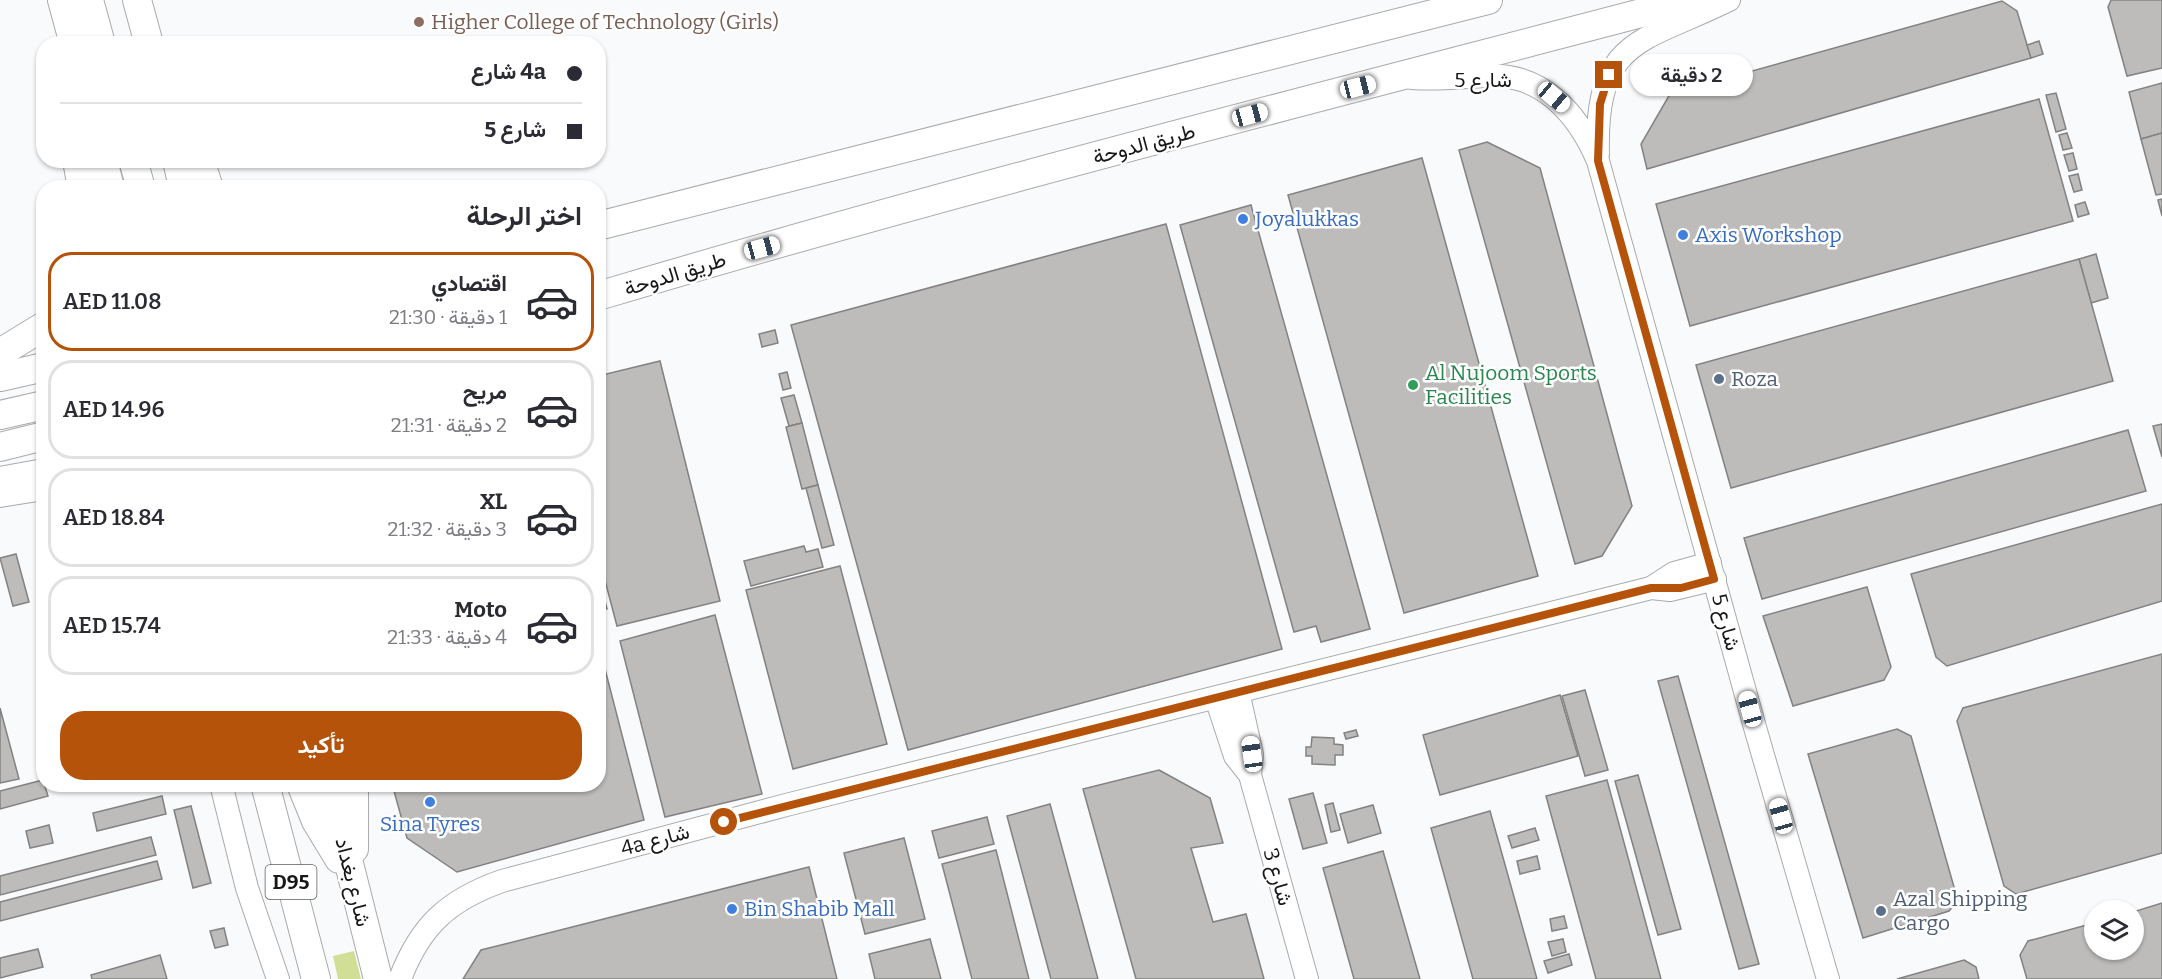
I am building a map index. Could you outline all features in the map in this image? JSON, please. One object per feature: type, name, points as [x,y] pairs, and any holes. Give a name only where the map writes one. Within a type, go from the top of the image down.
[{"type":"main road","points":[[62,0],[72,36]]},
{"type":"main road","points":[[89,0],[99,36]]},
{"type":"main road","points":[[137,0],[147,36]]},
{"type":"main road","points":[[606,226],[1488,0]]},
{"type":"main road","name":"طريق الدوحة","points":[[606,294],[773,244],[1691,0]]},
{"type":"main road","points":[[0,353],[36,331]]},
{"type":"main road","points":[[0,377],[36,369]]},
{"type":"main road","points":[[0,415],[36,407]]},
{"type":"main road","points":[[0,447],[36,438]]},
{"type":"main road","points":[[0,481],[36,474]]},
{"type":"main road","name":"D95","points":[[267,792],[316,979]]},
{"type":"main road","points":[[304,792],[316,821],[351,875]]},
{"type":"main road","name":"شارع بغداد","points":[[331,792],[378,979]]},
{"type":"main road","points":[[351,875],[355,840],[354,792]]},
{"type":"street","name":"شارع 5","points":[[1598,161],[1600,104],[1609,75],[1617,62],[1640,40],[1729,0]]},
{"type":"street","name":"شارع 5","points":[[1401,76],[1446,80],[1496,76],[1523,80],[1540,87],[1567,108],[1590,140],[1598,161],[1828,979]]},
{"type":"street","points":[[0,496],[36,490]]},
{"type":"street","name":"4a شارع","points":[[400,979],[409,954],[426,928],[448,907],[475,890],[493,884],[790,804],[1651,588],[1674,573],[1712,571]]},
{"type":"street","name":"شارع 3","points":[[1227,695],[1235,756],[1250,775],[1307,979]]},
{"type":"street","points":[[223,792],[247,888],[278,979]]},
{"type":"green space","points":[[354,951],[361,979],[338,979],[333,956]]},
{"type":"building","points":[[2111,0],[2162,0],[2162,68],[2127,76],[2108,7]]},
{"type":"building","points":[[2002,1],[2017,11],[2031,58],[1647,169],[1641,144],[1670,94]]},
{"type":"building","points":[[2039,41],[2043,54],[2031,58],[2027,45]]},
{"type":"building","points":[[2162,83],[2162,133],[2141,139],[2129,92]]},
{"type":"building","points":[[2056,93],[2066,129],[2056,132],[2046,95]]},
{"type":"building","points":[[2039,99],[2073,221],[1690,326],[1656,204]]},
{"type":"building","points":[[2067,133],[2072,148],[2063,150],[2059,135]]},
{"type":"building","points":[[2162,133],[2162,194],[2156,195],[2141,139]]},
{"type":"building","points":[[1487,142],[1540,168],[1632,506],[1602,556],[1575,564],[1459,150]]},
{"type":"building","points":[[2073,153],[2077,169],[2069,171],[2064,155]]},
{"type":"building","name":"Al Nujoom Sports Facilities","points":[[1422,158],[1538,576],[1404,613],[1288,195]]},
{"type":"building","points":[[2078,174],[2082,190],[2074,192],[2069,176]]},
{"type":"building","points":[[2162,199],[2162,216],[2158,200]]},
{"type":"building","points":[[2085,202],[2089,214],[2078,217],[2075,205]]},
{"type":"building","points":[[1251,205],[1370,629],[1321,642],[1316,626],[1294,632],[1180,225]]},
{"type":"building","points":[[1166,224],[1282,649],[908,750],[791,325]]},
{"type":"building","points":[[2096,254],[2108,298],[2091,303],[2079,259]]},
{"type":"building","points":[[2079,259],[2113,381],[1731,488],[1696,365]]},
{"type":"building","points":[[775,330],[778,343],[762,347],[759,334]]},
{"type":"building","points":[[660,361],[720,601],[617,626],[606,584],[606,374]]},
{"type":"building","points":[[787,372],[791,388],[783,390],[779,374]]},
{"type":"building","points":[[794,395],[802,423],[789,426],[781,398]]},
{"type":"building","points":[[802,423],[818,485],[802,489],[786,427]]},
{"type":"building","points":[[2162,424],[2162,457],[2153,426]]},
{"type":"building","points":[[2128,430],[2146,491],[1762,599],[1744,538]]},
{"type":"building","points":[[818,485],[834,545],[822,548],[806,488]]},
{"type":"building","points":[[2162,504],[2162,601],[1947,666],[1936,657],[1911,574]]},
{"type":"building","points":[[804,546],[806,552],[818,549],[823,567],[751,586],[744,561]]},
{"type":"building","points":[[16,554],[29,602],[13,606],[0,558]]},
{"type":"building","points":[[840,566],[887,744],[793,769],[746,590]]},
{"type":"building","points":[[1867,587],[1891,667],[1884,680],[1793,706],[1763,616]]},
{"type":"building","points":[[715,615],[762,794],[665,817],[620,641]]},
{"type":"building","points":[[2162,654],[2162,853],[2016,894],[2004,886],[1957,721],[1963,708]]},
{"type":"building","points":[[606,673],[644,820],[457,872],[407,838],[394,792],[606,792]]},
{"type":"building","points":[[1678,676],[1759,964],[1739,969],[1658,681]]},
{"type":"building","points":[[1585,690],[1608,770],[1585,776],[1562,696]]},
{"type":"building","points":[[1560,695],[1578,756],[1440,795],[1423,735]]},
{"type":"building","points":[[0,708],[19,779],[0,783]]},
{"type":"building","points":[[1897,729],[1911,736],[1958,901],[1949,911],[1863,938],[1808,754]]},
{"type":"building","points":[[1356,730],[1358,736],[1346,739],[1344,733]]},
{"type":"building","points":[[1312,737],[1334,738],[1334,744],[1343,745],[1343,755],[1335,755],[1335,765],[1312,764],[1312,756],[1306,756],[1306,747],[1311,747]]},
{"type":"building","points":[[1159,770],[1210,798],[1223,843],[1191,848],[1213,922],[1246,914],[1264,979],[1136,979],[1083,789]]},
{"type":"building","points":[[1638,775],[1681,929],[1658,935],[1615,781]]},
{"type":"building","points":[[1607,780],[1661,979],[1596,979],[1546,796]]},
{"type":"building","points":[[36,782],[36,792],[47,792],[48,796],[0,809],[0,791]]},
{"type":"building","points":[[1313,793],[1327,843],[1303,849],[1289,799]]},
{"type":"building","points":[[162,796],[166,814],[97,831],[93,813]]},
{"type":"building","points":[[1333,803],[1340,830],[1331,832],[1325,805]]},
{"type":"building","points":[[1050,804],[1098,979],[1051,979],[1007,816]]},
{"type":"building","points":[[1373,805],[1381,833],[1348,843],[1340,814]]},
{"type":"building","points":[[191,806],[211,883],[193,888],[174,810]]},
{"type":"building","points":[[1490,811],[1537,979],[1473,979],[1431,828]]},
{"type":"building","points":[[987,817],[994,844],[939,858],[932,831]]},
{"type":"building","points":[[49,825],[53,843],[30,848],[26,831]]},
{"type":"building","points":[[1535,828],[1539,840],[1512,848],[1508,836]]},
{"type":"building","points":[[151,837],[156,855],[0,895],[0,876]]},
{"type":"building","points":[[904,838],[925,919],[865,934],[844,853]]},
{"type":"building","points":[[996,850],[1029,979],[972,979],[942,864]]},
{"type":"building","points":[[1383,851],[1420,979],[1354,979],[1323,868]]},
{"type":"building","points":[[1537,856],[1540,869],[1520,874],[1517,861]]},
{"type":"building","points":[[157,861],[162,879],[0,921],[0,902]]},
{"type":"building","name":"Bin Shabib Mall","points":[[809,867],[837,979],[463,979],[481,950]]},
{"type":"building","points":[[2162,903],[2162,979],[2027,979],[2020,955],[2028,941],[2084,926],[2084,960],[2144,960],[2144,909]]},
{"type":"building","points":[[1564,916],[1567,928],[1552,931],[1550,919]]},
{"type":"building","points":[[224,928],[228,945],[215,948],[210,931]]},
{"type":"building","points":[[930,939],[941,979],[875,979],[869,954]]},
{"type":"building","points":[[1563,939],[1566,952],[1552,956],[1548,942]]},
{"type":"building","points":[[38,949],[43,967],[0,978],[0,958]]},
{"type":"building","points":[[1569,954],[1572,965],[1548,973],[1544,961]]},
{"type":"building","points":[[160,955],[167,979],[92,979],[91,975]]},
{"type":"building","points":[[1964,960],[1976,967],[1979,979],[1897,979]]},
{"type":"place","name":"Higher College of Technology (Girls)","points":[[419,22]]},
{"type":"place","name":"Joyalukkas","points":[[1243,219]]},
{"type":"place","name":"Axis Workshop","points":[[1683,235]]},
{"type":"place","name":"Roza","points":[[1719,379]]},
{"type":"place","name":"Al Nujoom Sports Facilities","points":[[1413,385]]},
{"type":"place","name":"Sina Tyres","points":[[430,802]]},
{"type":"place","name":"Bin Shabib Mall","points":[[732,909]]},
{"type":"place","name":"Azal Shipping Cargo","points":[[1881,911]]},
{"type":"route","points":[[724,822],[1651,588],[1671,590],[1714,579],[1598,161],[1600,104],[1609,75]]}]
